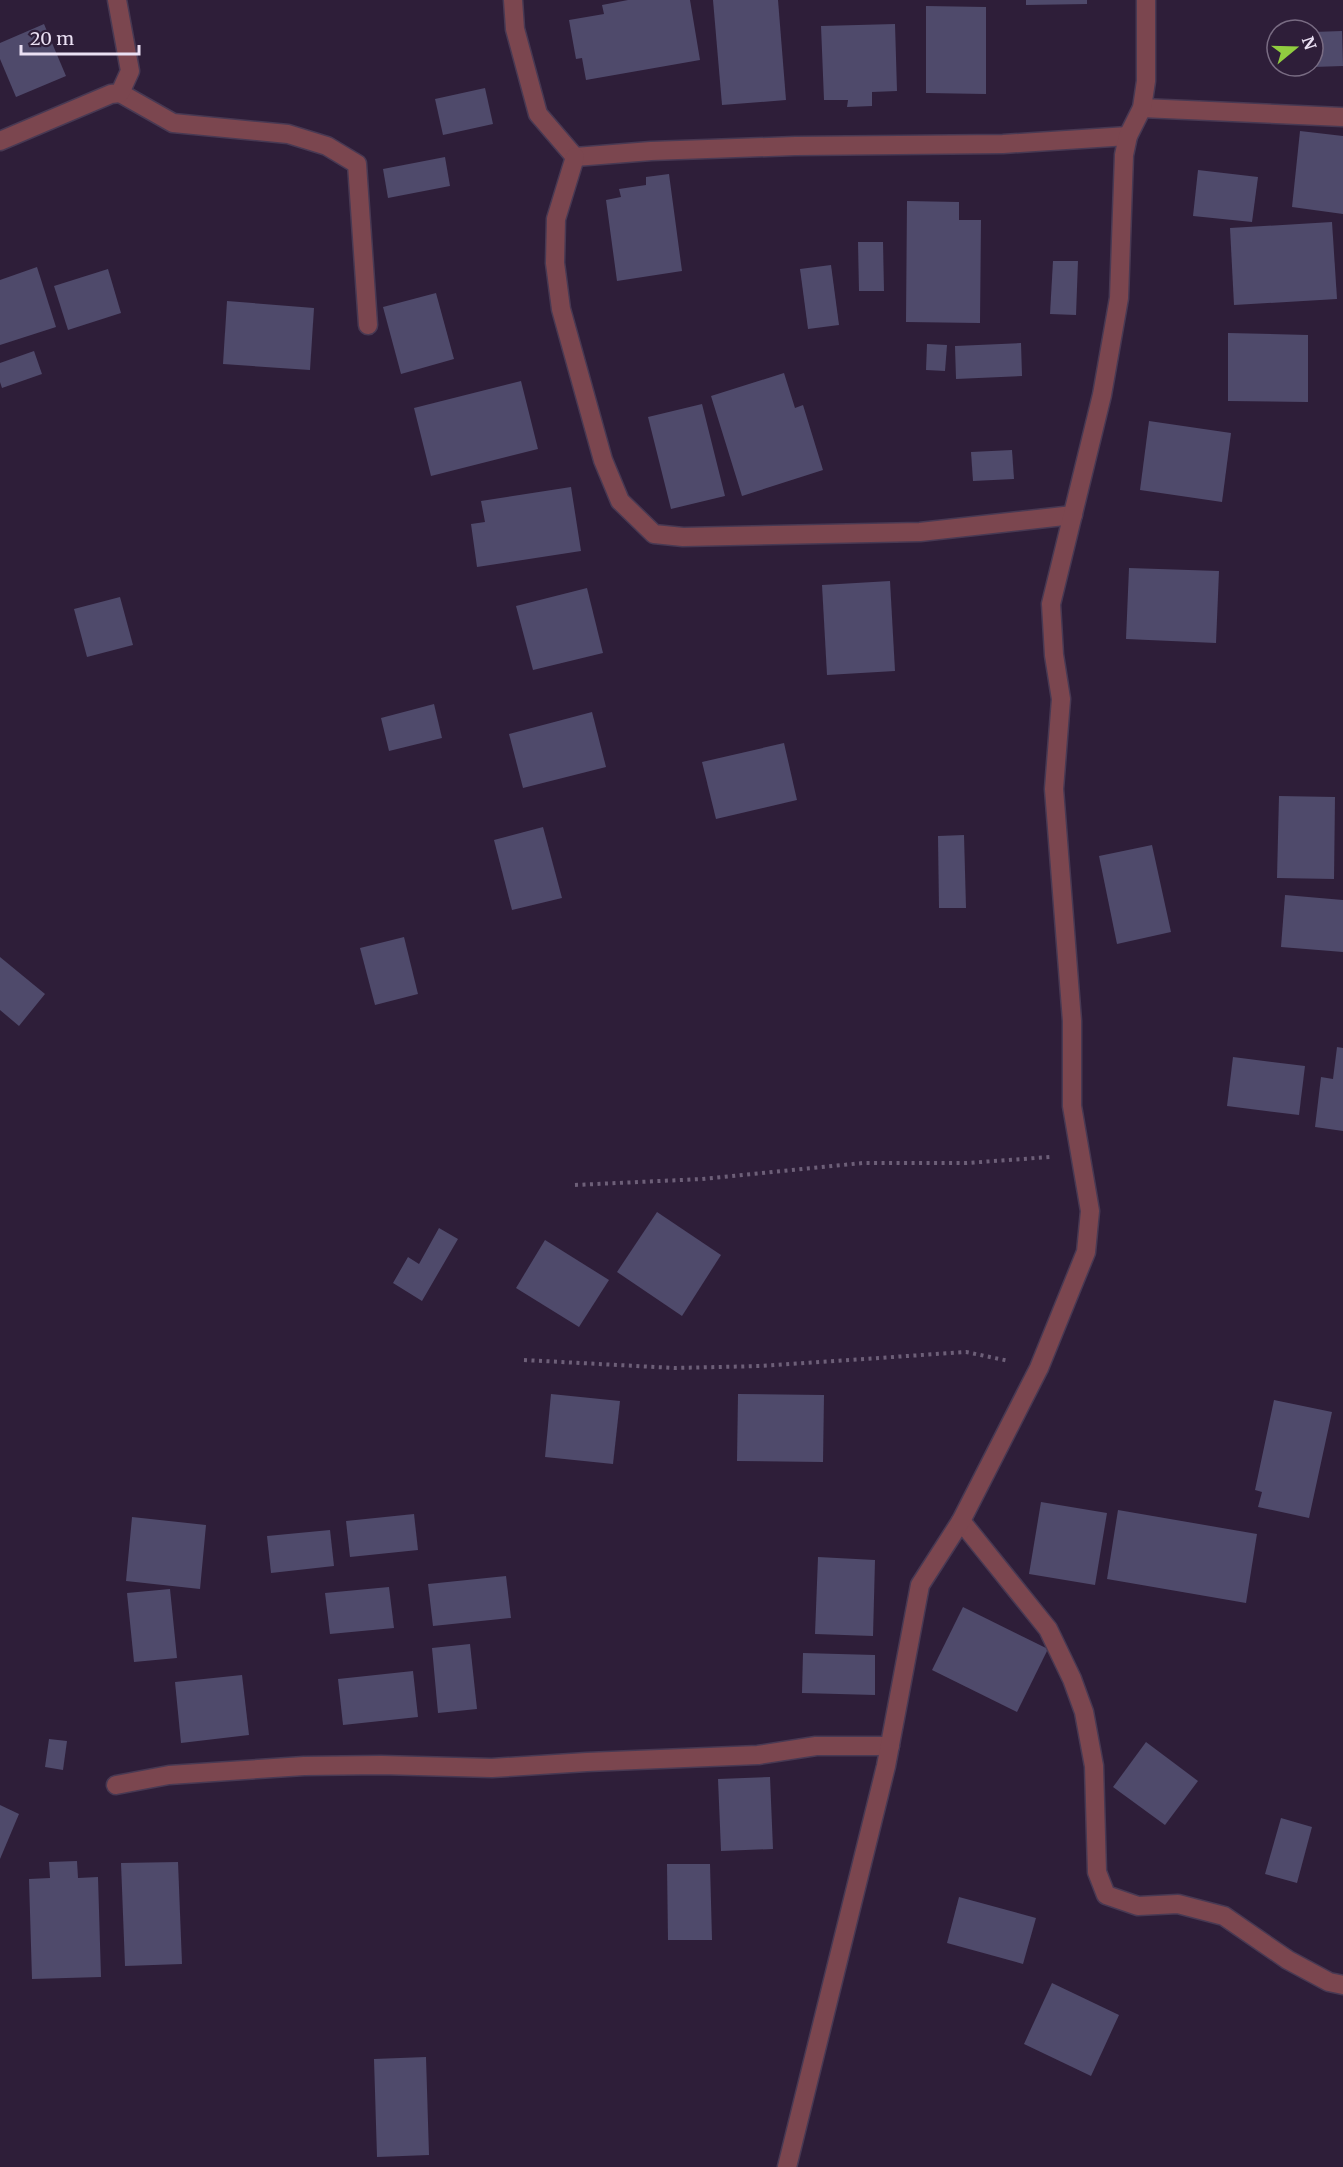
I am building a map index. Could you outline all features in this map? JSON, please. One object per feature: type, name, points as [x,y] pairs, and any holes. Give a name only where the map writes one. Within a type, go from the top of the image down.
[{"type":"street","points":[[117,0],[130,71],[120,93]]},
{"type":"street","points":[[513,0],[515,29],[538,114],[575,157]]},
{"type":"street","points":[[787,2167],[890,1746],[920,1585],[961,1521],[1039,1368],[1086,1252],[1090,1211],[1072,1106],[1072,1021],[1054,789],[1061,699],[1054,654],[1051,604],[1102,395],[1119,298],[1124,154],[1128,136],[1142,108],[1146,81],[1146,0]]},
{"type":"street","points":[[0,141],[111,94],[120,93],[173,123],[288,134],[327,146],[357,164],[368,325]]},
{"type":"street","points":[[1142,108],[1343,117]]},
{"type":"street","points":[[575,157],[651,151],[784,146],[1002,144],[1128,136]]},
{"type":"street","points":[[575,157],[556,219],[555,263],[561,309],[603,460],[620,501],[654,534],[684,537],[920,532],[1073,515]]},
{"type":"street","points":[[961,1521],[1048,1629],[1072,1679],[1084,1712],[1094,1766],[1097,1872],[1106,1894],[1137,1906],[1178,1904],[1224,1916],[1288,1960],[1329,1982],[1343,1985]]},
{"type":"street","points":[[116,1785],[169,1775],[304,1766],[381,1765],[492,1768],[758,1755],[816,1746],[890,1746]]},
{"type":"path","points":[[575,1185],[702,1179],[864,1163],[967,1163],[1042,1159],[1080,1149]]},
{"type":"path","points":[[524,1360],[674,1368],[761,1366],[966,1352],[1039,1368]]},
{"type":"building","points":[[628,0],[690,0],[700,60],[586,80],[582,58],[576,59],[569,20],[604,14],[602,5]]},
{"type":"building","points":[[713,0],[778,0],[786,100],[722,105]]},
{"type":"building","points":[[1026,0],[1087,0],[1087,4],[1026,5]]},
{"type":"building","points":[[926,6],[986,7],[986,94],[926,93]]},
{"type":"building","points":[[44,24],[66,76],[16,97],[0,59],[0,43]]},
{"type":"building","points":[[895,24],[897,91],[872,92],[872,106],[847,107],[848,100],[824,100],[821,26]]},
{"type":"building","points":[[1342,31],[1343,66],[1325,67],[1325,32]]},
{"type":"building","points":[[485,88],[493,124],[443,135],[435,99]]},
{"type":"building","points":[[1300,131],[1343,136],[1343,214],[1292,207]]},
{"type":"building","points":[[445,157],[450,186],[388,198],[383,169]]},
{"type":"building","points":[[1198,170],[1258,177],[1252,222],[1193,216]]},
{"type":"building","points":[[669,174],[682,271],[617,281],[606,200],[621,197],[619,189],[646,185],[646,177]]},
{"type":"building","points":[[907,201],[959,202],[959,220],[981,220],[980,323],[906,322]]},
{"type":"building","points":[[1332,222],[1337,299],[1234,305],[1230,228]]},
{"type":"building","points":[[858,242],[883,242],[884,291],[859,291]]},
{"type":"building","points":[[1053,261],[1078,261],[1076,315],[1050,314]]},
{"type":"building","points":[[831,265],[839,325],[808,329],[800,269]]},
{"type":"building","points":[[37,267],[56,327],[0,345],[0,280]]},
{"type":"building","points":[[108,269],[121,313],[68,330],[54,286]]},
{"type":"building","points":[[436,293],[454,359],[401,374],[383,307]]},
{"type":"building","points":[[227,301],[314,308],[310,370],[223,364]]},
{"type":"building","points":[[1228,333],[1308,335],[1308,402],[1228,401]]},
{"type":"building","points":[[1021,343],[1022,376],[956,379],[955,346]]},
{"type":"building","points":[[927,344],[947,345],[945,371],[926,370]]},
{"type":"building","points":[[34,351],[42,374],[2,388],[0,363]]},
{"type":"building","points":[[784,373],[795,408],[803,405],[823,470],[742,496],[711,396]]},
{"type":"building","points":[[521,381],[538,449],[431,476],[414,408]]},
{"type":"building","points":[[702,404],[725,496],[671,509],[648,417]]},
{"type":"building","points":[[1149,421],[1231,433],[1222,502],[1140,490]]},
{"type":"building","points":[[1012,450],[1014,479],[973,481],[971,452]]},
{"type":"building","points":[[571,487],[581,551],[477,567],[471,524],[485,522],[481,501]]},
{"type":"building","points":[[1129,568],[1219,571],[1216,643],[1126,639]]},
{"type":"building","points":[[890,581],[895,671],[827,675],[822,585]]},
{"type":"building","points":[[587,588],[603,653],[533,670],[516,606]]},
{"type":"building","points":[[120,597],[133,645],[87,657],[74,609]]},
{"type":"building","points":[[434,704],[442,738],[389,751],[381,718]]},
{"type":"building","points":[[592,712],[606,767],[523,788],[509,734]]},
{"type":"building","points":[[784,743],[797,800],[716,819],[702,762]]},
{"type":"building","points":[[1279,796],[1335,797],[1334,879],[1277,878]]},
{"type":"building","points":[[543,827],[562,898],[512,910],[494,840]]},
{"type":"building","points":[[964,835],[966,908],[939,908],[938,836]]},
{"type":"building","points":[[1152,845],[1171,932],[1117,944],[1099,856]]},
{"type":"building","points":[[1285,895],[1343,900],[1343,952],[1281,947]]},
{"type":"building","points":[[404,937],[418,994],[375,1005],[360,948]]},
{"type":"building","points":[[0,957],[45,994],[19,1026],[0,1010]]},
{"type":"building","points":[[1337,1047],[1343,1048],[1343,1131],[1315,1127],[1321,1077],[1333,1079]]},
{"type":"building","points":[[1233,1057],[1305,1066],[1299,1115],[1227,1106]]},
{"type":"building","points":[[657,1212],[721,1255],[682,1316],[617,1272]]},
{"type":"building","points":[[439,1228],[458,1239],[422,1301],[393,1283],[408,1257],[419,1264]]},
{"type":"building","points":[[545,1240],[609,1280],[579,1327],[516,1288]]},
{"type":"building","points":[[551,1394],[620,1401],[613,1464],[545,1457]]},
{"type":"building","points":[[738,1394],[824,1395],[823,1462],[737,1461]]},
{"type":"building","points":[[1274,1400],[1332,1412],[1309,1518],[1258,1507],[1262,1492],[1255,1490]]},
{"type":"building","points":[[1041,1502],[1107,1513],[1095,1585],[1029,1574]]},
{"type":"building","points":[[1118,1510],[1257,1534],[1246,1603],[1107,1579]]},
{"type":"building","points":[[414,1514],[418,1550],[350,1557],[346,1521]]},
{"type":"building","points":[[132,1517],[206,1525],[200,1589],[126,1581]]},
{"type":"building","points":[[330,1530],[334,1566],[271,1573],[267,1536]]},
{"type":"building","points":[[818,1557],[875,1560],[873,1636],[815,1634]]},
{"type":"building","points":[[506,1576],[511,1618],[433,1626],[428,1584]]},
{"type":"building","points":[[389,1587],[394,1628],[330,1634],[325,1593]]},
{"type":"building","points":[[170,1589],[177,1658],[134,1662],[127,1593]]},
{"type":"building","points":[[963,1607],[1048,1649],[1017,1712],[932,1670]]},
{"type":"building","points":[[470,1644],[477,1709],[438,1713],[432,1648]]},
{"type":"building","points":[[803,1653],[875,1655],[875,1695],[802,1693]]},
{"type":"building","points":[[413,1671],[418,1717],[343,1725],[338,1679]]},
{"type":"building","points":[[242,1675],[249,1735],[181,1743],[175,1682]]},
{"type":"building","points":[[49,1739],[67,1741],[63,1770],[45,1767]]},
{"type":"building","points":[[1146,1742],[1198,1781],[1165,1825],[1113,1787]]},
{"type":"building","points":[[770,1777],[773,1849],[721,1851],[718,1779]]},
{"type":"building","points":[[0,1805],[19,1814],[0,1859]]},
{"type":"building","points":[[1281,1818],[1312,1827],[1297,1883],[1265,1874]]},
{"type":"building","points":[[77,1861],[78,1878],[98,1877],[101,1977],[32,1979],[29,1879],[50,1878],[49,1862]]},
{"type":"building","points":[[178,1862],[182,1964],[125,1966],[121,1863]]},
{"type":"building","points":[[667,1864],[710,1864],[712,1940],[668,1940]]},
{"type":"building","points":[[959,1897],[1036,1918],[1023,1964],[947,1943]]},
{"type":"building","points":[[1052,1983],[1119,2015],[1091,2076],[1024,2044]]},
{"type":"building","points":[[426,2057],[429,2155],[377,2157],[374,2059]]}]
